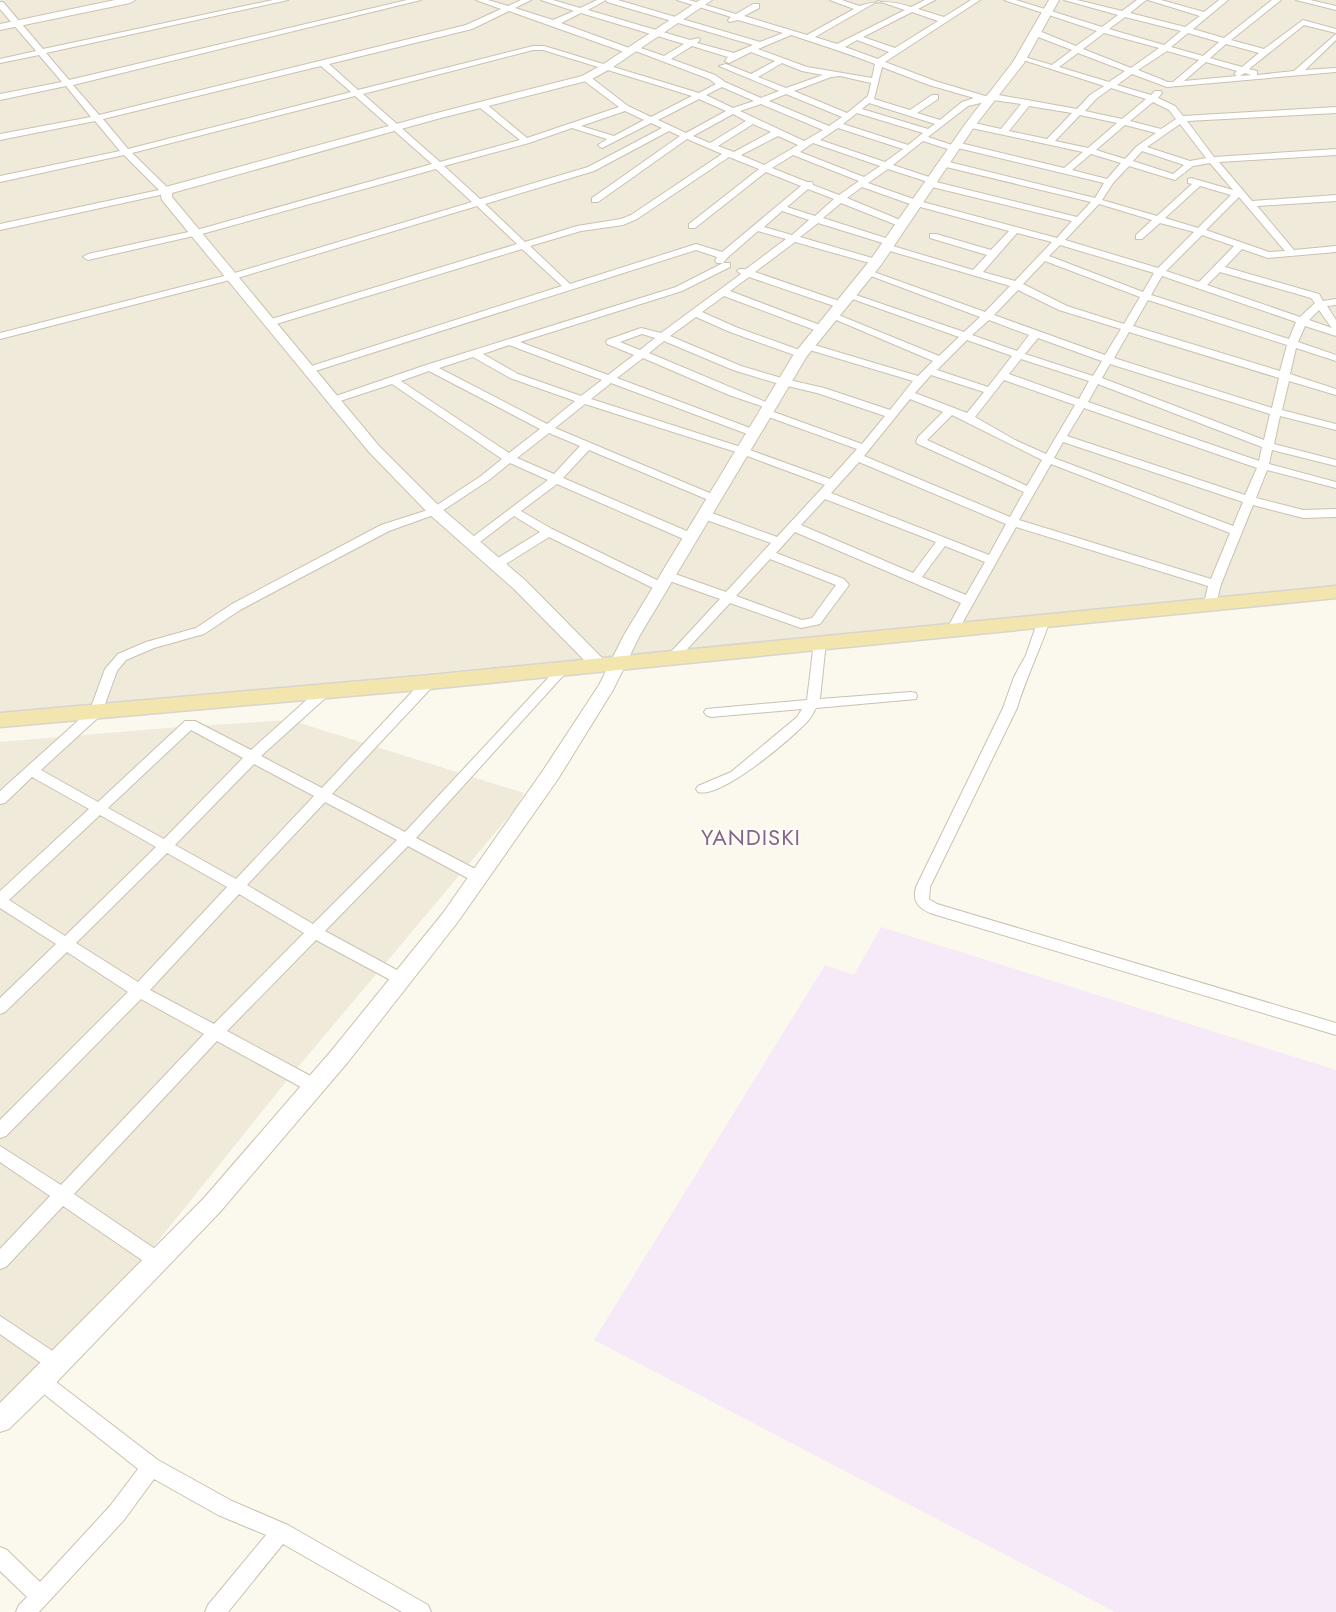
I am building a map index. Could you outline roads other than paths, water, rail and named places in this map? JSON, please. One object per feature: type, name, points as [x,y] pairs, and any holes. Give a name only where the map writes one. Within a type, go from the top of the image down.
[{"type":"main road","points":[[0,720],[429,682],[953,628],[1336,592]]},
{"type":"street","points":[[0,27],[130,0]]},
{"type":"street","points":[[0,61],[284,0]]},
{"type":"street","points":[[0,97],[69,83],[417,0]]},
{"type":"street","points":[[480,0],[665,59],[712,77],[722,84],[760,100],[833,127],[910,148]]},
{"type":"street","points":[[0,137],[97,118],[469,27],[527,0]]},
{"type":"street","points":[[545,0],[734,56]]},
{"type":"street","points":[[554,23],[603,0]]},
{"type":"street","points":[[610,0],[713,30],[757,34],[788,34],[806,38],[838,47],[932,83],[989,98],[1080,112],[1163,132]]},
{"type":"street","points":[[610,20],[648,0]]},
{"type":"street","points":[[681,0],[703,3],[736,18],[757,34],[760,45]]},
{"type":"street","points":[[834,0],[859,8]]},
{"type":"street","points":[[806,38],[875,0]]},
{"type":"street","points":[[882,0],[944,20]]},
{"type":"street","points":[[838,47],[931,0]]},
{"type":"street","points":[[692,226],[767,168],[833,127],[872,97],[879,62],[976,0]]},
{"type":"street","points":[[1008,0],[1103,30],[1264,76]]},
{"type":"street","points":[[0,1420],[41,1381],[212,1205],[314,1086],[450,918],[551,774],[607,686],[632,635],[804,350],[872,268],[989,98],[1021,58],[1054,0]]},
{"type":"street","points":[[1068,0],[1086,2],[1264,52]]},
{"type":"street","points":[[1053,68],[1142,0]]},
{"type":"street","points":[[1152,0],[1206,15]]},
{"type":"street","points":[[1049,142],[1093,97],[1165,48],[1224,0]]},
{"type":"street","points":[[1065,172],[1152,98],[1278,0]]},
{"type":"street","points":[[1300,0],[1336,8]]},
{"type":"street","points":[[0,228],[166,191],[586,78],[606,67],[703,3]]},
{"type":"street","points":[[0,4],[126,152],[166,191],[166,197],[374,449],[436,512],[530,594],[598,664]]},
{"type":"street","points":[[665,59],[756,6]]},
{"type":"street","points":[[1231,79],[1303,22],[1336,31]]},
{"type":"street","points":[[1036,33],[1172,84],[1336,70]]},
{"type":"street","points":[[712,77],[734,56],[788,34]]},
{"type":"street","points":[[1297,73],[1336,36]]},
{"type":"street","points":[[858,38],[894,51]]},
{"type":"street","points":[[0,179],[126,152],[533,48],[544,48],[698,95],[778,132],[931,182],[1078,220]]},
{"type":"street","points":[[751,49],[805,69],[874,81]]},
{"type":"street","points":[[1021,58],[1110,84],[1152,98],[1172,108],[1238,193],[1290,252]]},
{"type":"street","points":[[752,77],[780,61]]},
{"type":"street","points":[[323,62],[568,287]]},
{"type":"street","points":[[723,66],[848,116]]},
{"type":"street","points":[[595,200],[686,136],[733,110],[835,74]]},
{"type":"street","points":[[586,78],[625,108],[686,136],[809,184],[902,224]]},
{"type":"street","points":[[602,144],[722,84]]},
{"type":"street","points":[[911,113],[935,97]]},
{"type":"street","points":[[0,798],[96,712],[111,669],[122,657],[150,645],[200,631],[236,608],[385,528],[436,512],[549,429],[663,337],[794,238],[841,198],[910,148],[965,104],[989,98]]},
{"type":"street","points":[[868,100],[942,123]]},
{"type":"street","points":[[1003,132],[1027,103]]},
{"type":"street","points":[[482,106],[526,141]]},
{"type":"street","points":[[88,257],[196,233],[526,141],[625,108]]},
{"type":"street","points":[[856,110],[955,147],[1110,182]]},
{"type":"street","points":[[674,656],[833,484],[907,394],[939,360],[988,315],[1097,201],[1110,182],[1140,148],[1181,119],[1336,110]]},
{"type":"street","points":[[711,146],[754,120]]},
{"type":"street","points":[[970,125],[1090,151],[1175,177],[1238,193]]},
{"type":"street","points":[[573,126],[613,138]]},
{"type":"street","points":[[0,336],[232,277],[591,169],[669,128]]},
{"type":"street","points":[[269,323],[580,228],[623,222],[732,154],[778,132]]},
{"type":"street","points":[[1140,148],[1190,164],[1212,160],[1336,152]]},
{"type":"street","points":[[793,152],[916,203],[1016,229],[1160,272],[1336,333]]},
{"type":"street","points":[[945,164],[1097,201],[1200,231],[1268,255],[1336,249]]},
{"type":"street","points":[[1175,177],[1190,164]]},
{"type":"street","points":[[1139,237],[1198,183]]},
{"type":"street","points":[[334,400],[430,367],[679,289],[725,260],[758,228],[809,184]]},
{"type":"street","points":[[953,628],[1048,460],[1160,272],[1238,193]]},
{"type":"street","points":[[1249,204],[1336,198]]},
{"type":"street","points":[[781,208],[1016,285],[1063,308],[1336,392]]},
{"type":"street","points":[[758,228],[794,238],[988,315],[1108,360],[1276,414],[1336,428]]},
{"type":"street","points":[[978,272],[1016,229]]},
{"type":"street","points":[[933,236],[993,254]]},
{"type":"street","points":[[1201,286],[1241,245]]},
{"type":"street","points":[[309,370],[696,247],[725,260],[747,273],[845,300],[964,337],[1096,380],[1268,446],[1336,463]]},
{"type":"street","points":[[1042,257],[1146,296],[1336,358]]},
{"type":"street","points":[[1218,268],[1315,296],[1336,327]]},
{"type":"street","points":[[722,292],[821,329]]},
{"type":"street","points":[[1210,604],[1215,584],[1262,466],[1276,414],[1283,377],[1292,344],[1301,322],[1319,304],[1336,302]]},
{"type":"street","points":[[695,313],[734,330],[920,380]]},
{"type":"street","points":[[832,316],[939,360]]},
{"type":"street","points":[[891,414],[820,390],[736,368],[663,337],[641,331],[611,342],[733,393],[1012,522],[1215,584]]},
{"type":"street","points":[[969,418],[1036,333]]},
{"type":"street","points":[[512,342],[754,433]]},
{"type":"street","points":[[476,354],[514,376],[584,401],[743,451],[833,484]]},
{"type":"street","points":[[430,367],[549,429],[714,499]]},
{"type":"street","points":[[930,371],[991,391]]},
{"type":"street","points":[[1003,376],[1262,466],[1336,485]]},
{"type":"street","points":[[393,380],[510,459],[692,538]]},
{"type":"street","points":[[907,394],[969,418],[1010,442],[1048,460],[1236,531]]},
{"type":"street","points":[[950,411],[922,439],[922,442],[1030,491]]},
{"type":"street","points":[[1061,438],[1249,500],[1303,514],[1336,513]]},
{"type":"street","points":[[472,542],[556,479],[587,445]]},
{"type":"street","points":[[824,494],[991,560]]},
{"type":"street","points":[[513,511],[548,532],[665,581],[729,598],[801,624],[810,624],[816,621],[842,589],[843,585],[840,582],[768,554]]},
{"type":"street","points":[[705,515],[780,542]]},
{"type":"street","points":[[794,526],[968,601]]},
{"type":"street","points":[[497,564],[548,532]]},
{"type":"street","points":[[914,578],[943,541]]},
{"type":"street","points":[[1044,620],[1032,655],[1020,677],[1010,708],[923,887],[920,896],[922,901],[926,906],[1336,1029]]},
{"type":"street","points":[[703,789],[736,775],[802,720],[813,703],[820,642]]},
{"type":"street","points":[[0,1261],[215,1032],[316,933],[407,839],[565,667]]},
{"type":"street","points":[[0,1131],[139,990],[324,796],[429,682]]},
{"type":"street","points":[[0,1008],[67,944],[252,757],[326,690]]},
{"type":"street","points":[[711,712],[911,696]]},
{"type":"street","points":[[314,1086],[139,990],[0,900],[190,724],[478,877]]},
{"type":"street","points":[[32,770],[316,933],[401,979]]},
{"type":"street","points":[[0,1153],[158,1261]]},
{"type":"street","points":[[0,1324],[57,1364]]},
{"type":"street","points":[[41,1381],[151,1467],[225,1508],[281,1532],[421,1612]]},
{"type":"street","points":[[26,1612],[117,1513],[151,1467]]},
{"type":"street","points":[[215,1612],[281,1532]]},
{"type":"street","points":[[0,1557],[40,1596]]},
{"type":"district","name":"YANDISKI","points":[[751,837]]}]
